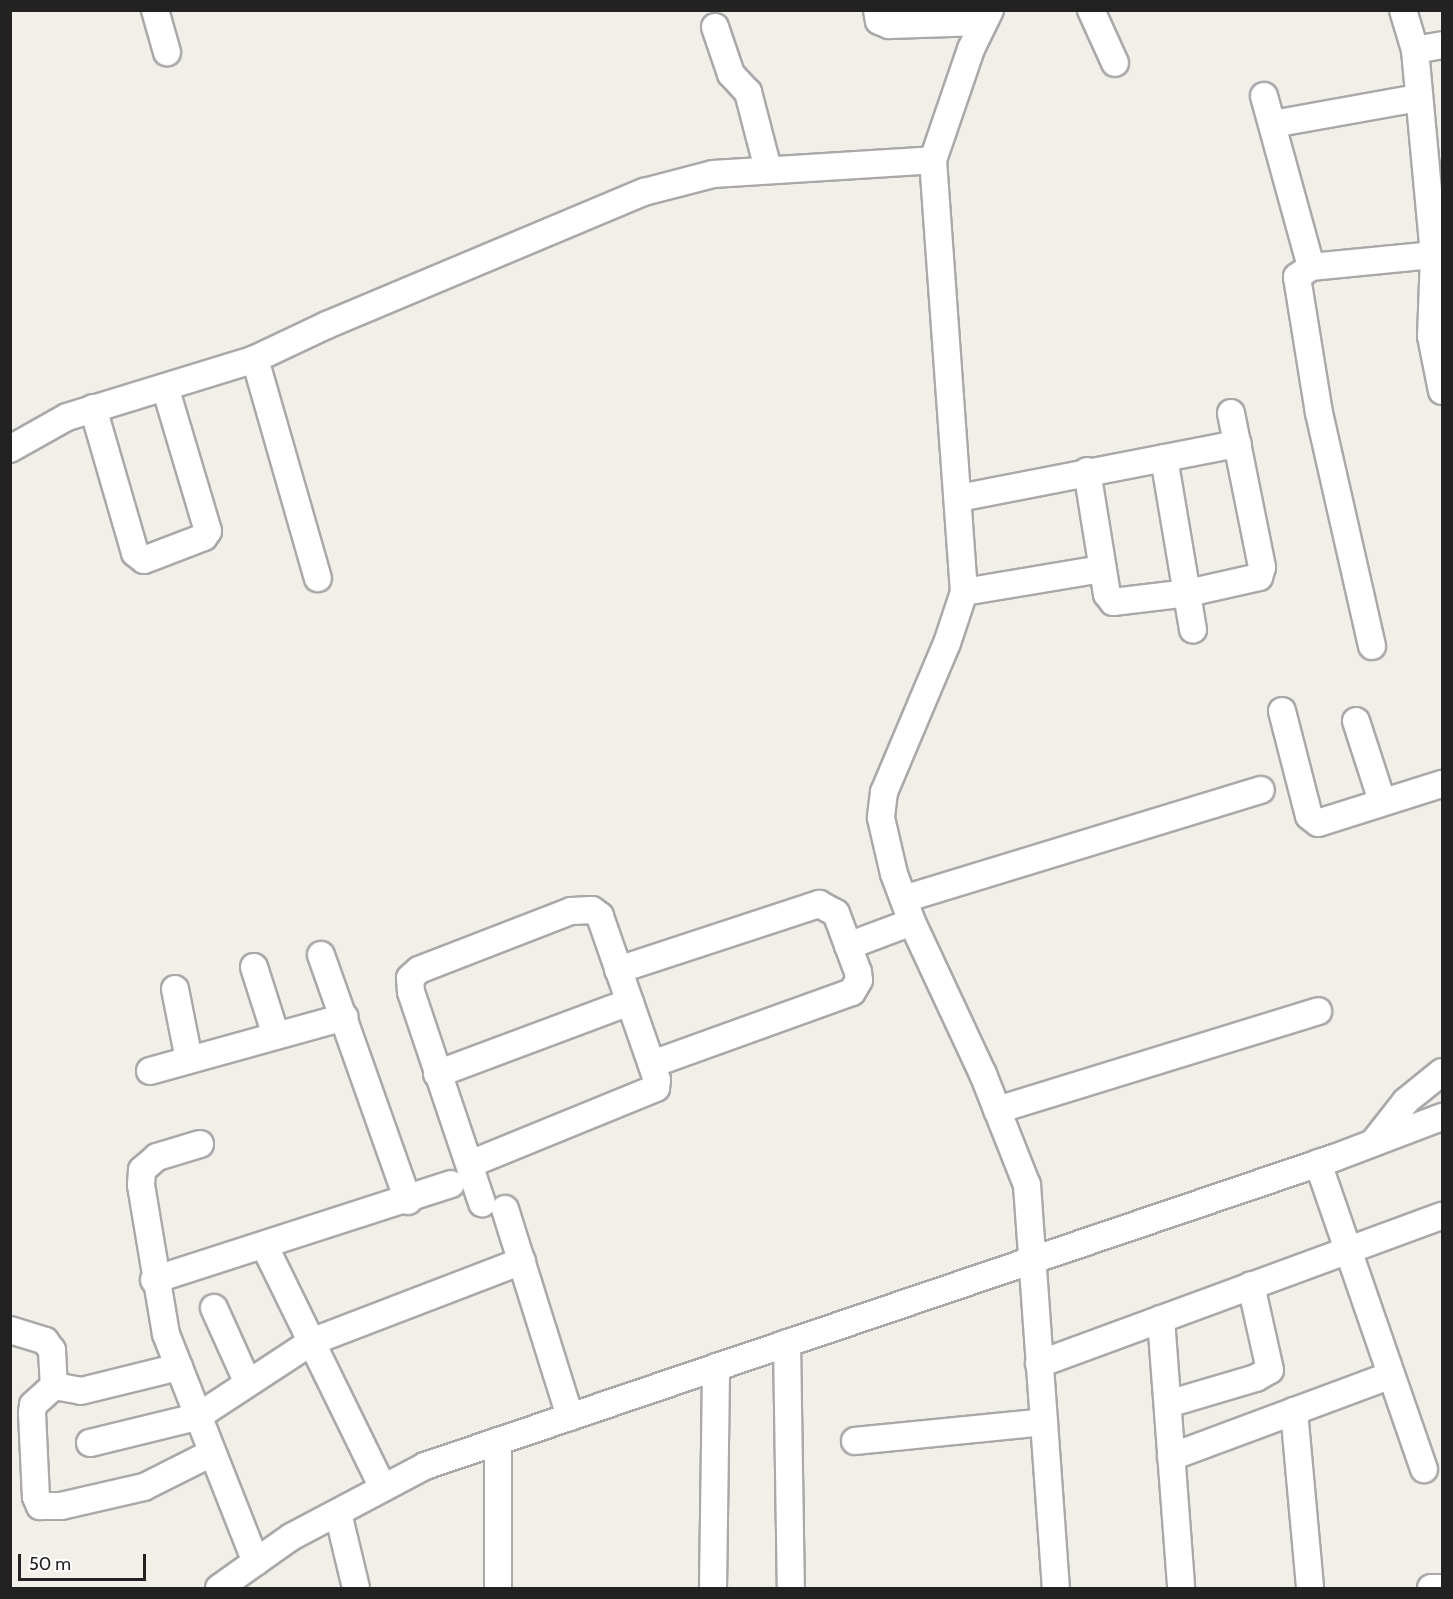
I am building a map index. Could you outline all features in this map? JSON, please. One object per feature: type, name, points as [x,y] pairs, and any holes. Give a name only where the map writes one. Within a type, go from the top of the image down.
[{"type":"street","points":[[877,10],[879,21],[889,25],[945,17],[986,16],[933,160],[964,592],[947,644],[884,792],[884,835],[908,911],[997,1110],[1029,1194],[1031,1261],[1056,1588]]},
{"type":"street","points":[[1091,10],[1115,63]]},
{"type":"street","points":[[1403,10],[1414,50],[1436,241],[1437,335],[1443,391]]},
{"type":"street","points":[[164,13],[167,52]]},
{"type":"street","points":[[715,27],[731,74],[748,92],[768,169]]},
{"type":"street","points":[[1414,50],[1443,45]]},
{"type":"street","points":[[1264,96],[1311,267]]},
{"type":"street","points":[[1273,124],[1418,98]]},
{"type":"street","points":[[10,449],[45,428],[93,408],[255,359],[327,325],[626,198],[713,174],[933,160]]},
{"type":"street","points":[[1372,646],[1319,413],[1296,286],[1301,271],[1311,267],[1436,241]]},
{"type":"street","points":[[255,359],[318,578]]},
{"type":"street","points":[[93,408],[135,553],[144,560],[204,537],[208,531],[165,387]]},
{"type":"street","points":[[1087,471],[1102,569],[1107,594],[1113,602],[1188,593],[1249,580],[1262,573],[1231,413]]},
{"type":"street","points":[[959,498],[1087,471],[1238,444]]},
{"type":"street","points":[[1164,458],[1193,630]]},
{"type":"street","points":[[964,592],[1102,569]]},
{"type":"street","points":[[1282,711],[1312,820],[1324,821],[1382,801],[1443,784]]},
{"type":"street","points":[[1356,721],[1382,801]]},
{"type":"street","points":[[848,946],[908,911],[1262,790]]},
{"type":"street","points":[[618,970],[819,904],[836,913],[848,946],[859,980],[852,992],[652,1064]]},
{"type":"street","points":[[470,1164],[652,1093],[657,1080],[600,916],[585,909],[571,911],[418,970],[410,978],[410,986],[437,1074],[470,1164],[522,1262],[570,1417]]},
{"type":"street","points":[[321,955],[345,1017],[408,1201]]},
{"type":"street","points":[[254,967],[276,1036]]},
{"type":"street","points":[[176,988],[189,1060]]},
{"type":"street","points":[[437,1074],[630,1002]]},
{"type":"street","points":[[997,1110],[1318,1011]]},
{"type":"street","points":[[150,1071],[345,1017]]},
{"type":"street","points":[[1373,1143],[1406,1101],[1443,1072]]},
{"type":"street","points":[[219,1588],[291,1537],[425,1466],[1318,1163],[1443,1117]]},
{"type":"street","points":[[200,1144],[157,1157],[142,1170],[154,1280],[166,1334],[256,1562]]},
{"type":"street","points":[[1318,1163],[1345,1251],[1424,1469]]},
{"type":"street","points":[[154,1280],[408,1201],[451,1184]]},
{"type":"street","points":[[1039,1364],[1443,1216]]},
{"type":"street","points":[[265,1247],[383,1488]]},
{"type":"street","points":[[90,1443],[197,1417],[247,1381],[311,1342],[522,1262]]},
{"type":"street","points":[[1168,1404],[1256,1378],[1270,1370],[1251,1285]]},
{"type":"street","points":[[214,1308],[247,1381]]},
{"type":"street","points":[[1161,1319],[1181,1588]]},
{"type":"street","points":[[10,1330],[45,1341],[52,1350],[54,1386]]},
{"type":"street","points":[[787,1343],[791,1588]]},
{"type":"street","points":[[54,1386],[81,1391],[179,1367]]},
{"type":"street","points":[[713,1588],[716,1367]]},
{"type":"street","points":[[1171,1457],[1389,1376]]},
{"type":"street","points":[[54,1386],[33,1405],[32,1413],[36,1497],[40,1506],[61,1506],[144,1486],[212,1453]]},
{"type":"street","points":[[1294,1411],[1310,1588]]},
{"type":"street","points":[[855,1441],[1044,1422]]},
{"type":"street","points":[[498,1441],[498,1588]]},
{"type":"street","points":[[338,1513],[356,1588]]},
{"type":"street","points":[[1431,1588],[1443,1588]]}]
